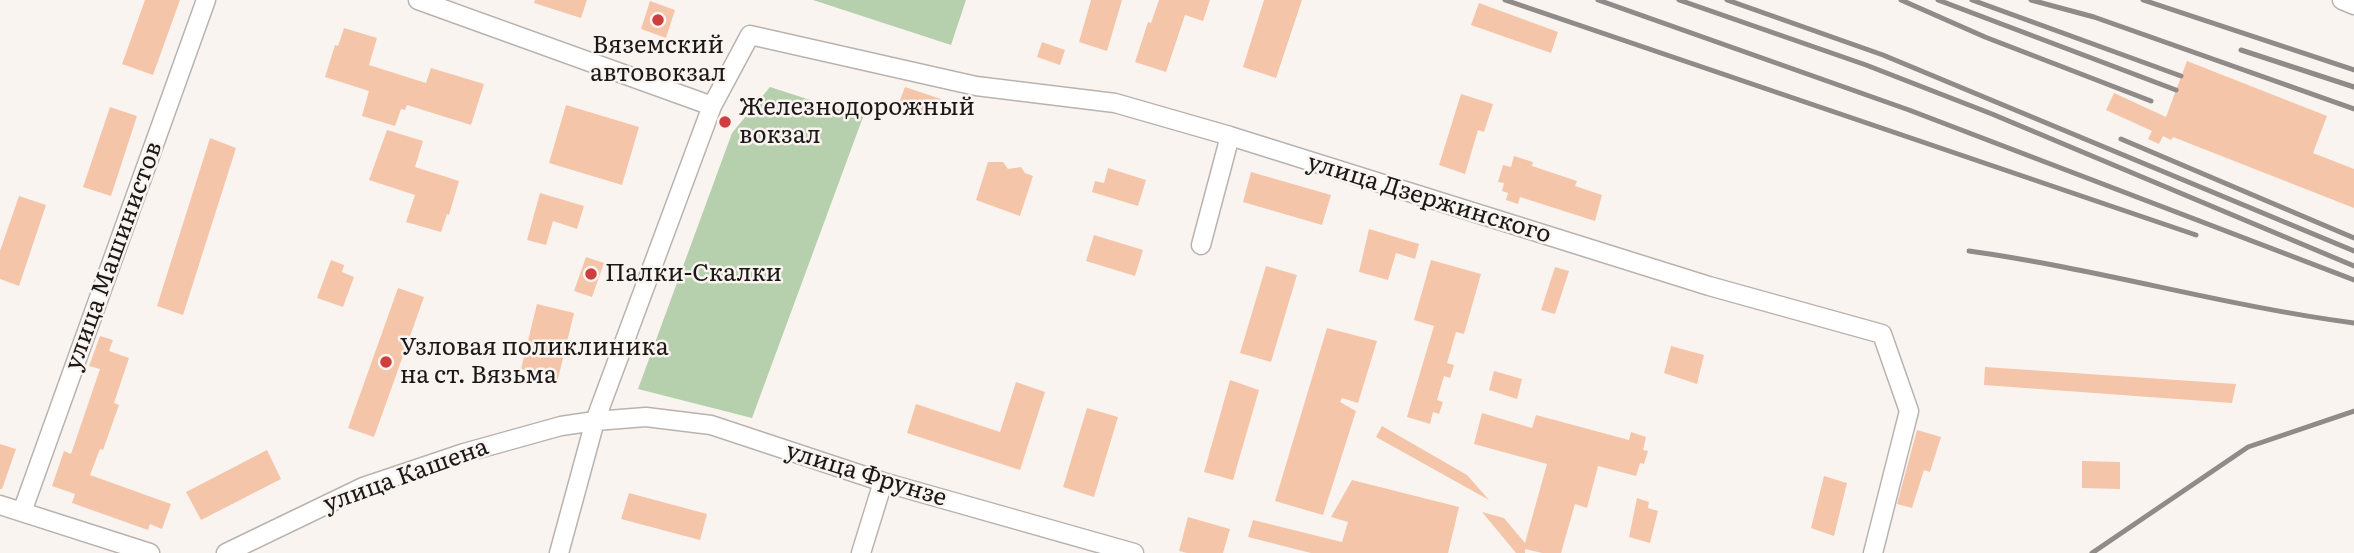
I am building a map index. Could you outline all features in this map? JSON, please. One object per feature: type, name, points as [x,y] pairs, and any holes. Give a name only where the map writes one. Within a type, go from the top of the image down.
[{"type":"street","name":"улица Машинистов","points":[[22,512],[205,0]]},
{"type":"street","points":[[418,0],[712,106],[595,421],[559,553]]},
{"type":"street","points":[[2342,0],[2354,5]]},
{"type":"street","name":"улица Дзержинского","points":[[712,106],[750,35],[976,86],[1115,103],[1230,136],[1695,282],[1882,334],[1909,411],[1873,553]]},
{"type":"street","points":[[1201,245],[1230,136]]},
{"type":"street","name":"улица Фрунзе","points":[[595,421],[646,417],[711,425],[883,482],[1134,553]]},
{"type":"street","name":"улица Кашена","points":[[226,553],[363,487],[464,453],[561,426],[595,421]]},
{"type":"street","points":[[860,553],[883,482]]},
{"type":"street","points":[[0,505],[150,553]]},
{"type":"green space","points":[[813,0],[966,0],[951,45]]},
{"type":"green space","points":[[770,87],[863,117],[752,418],[638,389],[732,133]]},
{"type":"building","points":[[145,0],[180,0],[153,75],[122,64]]},
{"type":"building","points":[[535,0],[587,0],[581,18],[534,3]]},
{"type":"building","points":[[1091,0],[1122,0],[1107,51],[1079,42]]},
{"type":"building","points":[[1159,0],[1210,0],[1203,21],[1185,15],[1166,72],[1135,62],[1148,22],[1151,23]]},
{"type":"building","points":[[1264,0],[1302,0],[1276,78],[1243,67]]},
{"type":"building","name":"Вяземский автовокзал","points":[[650,1],[675,10],[666,38],[641,29]]},
{"type":"building","points":[[1479,3],[1558,32],[1551,53],[1471,25]]},
{"type":"building","points":[[344,28],[377,38],[369,65],[426,83],[431,68],[484,84],[471,125],[407,105],[405,110],[401,109],[395,126],[362,116],[369,91],[325,77],[335,45],[338,46]]},
{"type":"building","points":[[1042,42],[1065,50],[1060,65],[1037,57]]},
{"type":"building","points":[[2187,61],[2327,116],[2313,153],[2354,169],[2354,208],[2173,137],[2171,140],[2163,136],[2159,144],[2148,139],[2152,131],[2106,110],[2114,93],[2166,117]]},
{"type":"building","points":[[905,87],[941,99],[935,118],[898,106]]},
{"type":"building","points":[[1461,94],[1493,104],[1484,132],[1478,130],[1465,174],[1439,165]]},
{"type":"building","points":[[566,105],[639,127],[622,185],[549,163]]},
{"type":"building","points":[[110,107],[137,116],[111,196],[83,187]]},
{"type":"building","points":[[387,130],[423,141],[415,167],[459,181],[441,232],[406,222],[415,195],[369,180]]},
{"type":"building","points":[[210,138],[236,148],[183,315],[157,306]]},
{"type":"building","points":[[1514,156],[1533,162],[1532,166],[1577,181],[1575,186],[1602,195],[1595,221],[1520,197],[1518,204],[1506,200],[1508,193],[1502,191],[1504,183],[1498,182],[1503,165],[1511,167]]},
{"type":"building","points":[[988,162],[1003,162],[1008,169],[1021,167],[1025,173],[1033,176],[1020,216],[976,200]]},
{"type":"building","points":[[1108,168],[1146,180],[1138,206],[1092,192],[1095,181],[1104,183]]},
{"type":"building","points":[[1251,172],[1331,195],[1322,225],[1243,202]]},
{"type":"building","points":[[540,193],[584,206],[577,229],[553,221],[546,245],[527,240]]},
{"type":"building","points":[[19,196],[46,205],[19,286],[0,279],[0,251]]},
{"type":"building","points":[[1369,229],[1419,244],[1415,259],[1396,253],[1388,280],[1359,272]]},
{"type":"building","points":[[1094,235],[1143,250],[1135,276],[1086,261]]},
{"type":"building","points":[[586,257],[604,263],[592,297],[574,291]]},
{"type":"building","points":[[331,260],[344,265],[342,272],[354,277],[343,307],[317,298]]},
{"type":"building","points":[[1431,260],[1481,274],[1464,334],[1456,332],[1447,363],[1454,365],[1450,378],[1444,376],[1437,400],[1443,402],[1439,414],[1433,412],[1430,424],[1407,417],[1434,326],[1414,320]]},
{"type":"building","points":[[1266,266],[1297,275],[1271,362],[1240,353]]},
{"type":"building","points":[[1555,267],[1569,271],[1555,314],[1541,310]]},
{"type":"building","name":"Узловая поликлиника на ст. Вязьма","points":[[398,288],[424,297],[374,437],[348,428]]},
{"type":"building","points":[[537,304],[574,313],[558,379],[521,369]]},
{"type":"building","points":[[1327,328],[1377,341],[1358,403],[1342,398],[1340,402],[1356,411],[1323,515],[1275,501]]},
{"type":"building","points":[[100,336],[113,340],[109,351],[129,358],[114,403],[119,405],[103,450],[100,449],[90,475],[171,504],[162,529],[150,524],[148,530],[72,503],[75,494],[52,486],[64,451],[71,454],[100,369],[89,366]]},
{"type":"building","points":[[1671,346],[1704,355],[1697,384],[1664,373]]},
{"type":"building","points":[[1985,367],[2236,384],[2232,403],[1984,385]]},
{"type":"building","points":[[1494,371],[1522,379],[1517,399],[1489,390]]},
{"type":"building","points":[[1230,380],[1259,390],[1233,480],[1204,472]]},
{"type":"building","points":[[1016,382],[1045,392],[1020,470],[907,433],[916,404],[1000,432]]},
{"type":"building","points":[[1087,408],[1118,417],[1094,497],[1063,487]]},
{"type":"building","points":[[1482,413],[1532,428],[1536,415],[1629,440],[1631,432],[1646,437],[1643,450],[1648,451],[1636,476],[1598,466],[1587,508],[1575,504],[1561,553],[1525,549],[1525,553],[1516,553],[1482,512],[1504,518],[1525,543],[1547,464],[1474,444]]},
{"type":"building","points":[[1382,426],[1467,475],[1489,500],[1376,437]]},
{"type":"building","points":[[1917,430],[1941,437],[1930,472],[1924,470],[1912,508],[1897,504]]},
{"type":"building","points":[[0,444],[16,449],[2,489],[0,489]]},
{"type":"building","points":[[267,450],[281,479],[201,520],[186,492]]},
{"type":"building","points":[[2082,461],[2120,462],[2120,489],[2082,488]]},
{"type":"building","points":[[1824,476],[1847,483],[1834,536],[1811,528]]},
{"type":"building","points":[[1352,480],[1459,507],[1448,553],[1311,553],[1248,537],[1253,520],[1342,542],[1348,522],[1331,517]]},
{"type":"building","points":[[629,493],[707,514],[700,540],[621,519]]},
{"type":"building","points":[[1637,498],[1649,502],[1648,508],[1658,511],[1650,543],[1629,537]]},
{"type":"building","points":[[1188,517],[1230,529],[1223,553],[1179,551]]},
{"type":"railway","points":[[1505,0],[2196,235]]},
{"type":"railway","points":[[1598,0],[1909,110],[2354,280]]},
{"type":"railway","points":[[1679,0],[1866,65],[1992,114],[2354,266]]},
{"type":"railway","points":[[1727,0],[1883,55],[2354,251]]},
{"type":"railway","points":[[1901,0],[1985,37],[2151,101]]},
{"type":"railway","points":[[1938,0],[2176,90]]},
{"type":"railway","points":[[1972,0],[2181,76]]},
{"type":"railway","points":[[2031,0],[2094,17],[2354,109]]},
{"type":"railway","points":[[2143,0],[2354,70]]},
{"type":"railway","points":[[2241,50],[2354,87]]},
{"type":"railway","points":[[2121,139],[2354,238]]},
{"type":"railway","points":[[1969,251],[2066,267],[2305,316],[2354,323]]},
{"type":"railway","points":[[2092,553],[2248,447],[2354,411]]},
{"type":"place","name":"Вяземский автовокзал","points":[[658,20]]},
{"type":"place","name":"Железнодорожный вокзал","points":[[725,122]]},
{"type":"place","name":"Палки-Скалки","points":[[591,274]]},
{"type":"place","name":"Узловая поликлиника на ст. Вязьма","points":[[386,362]]}]
